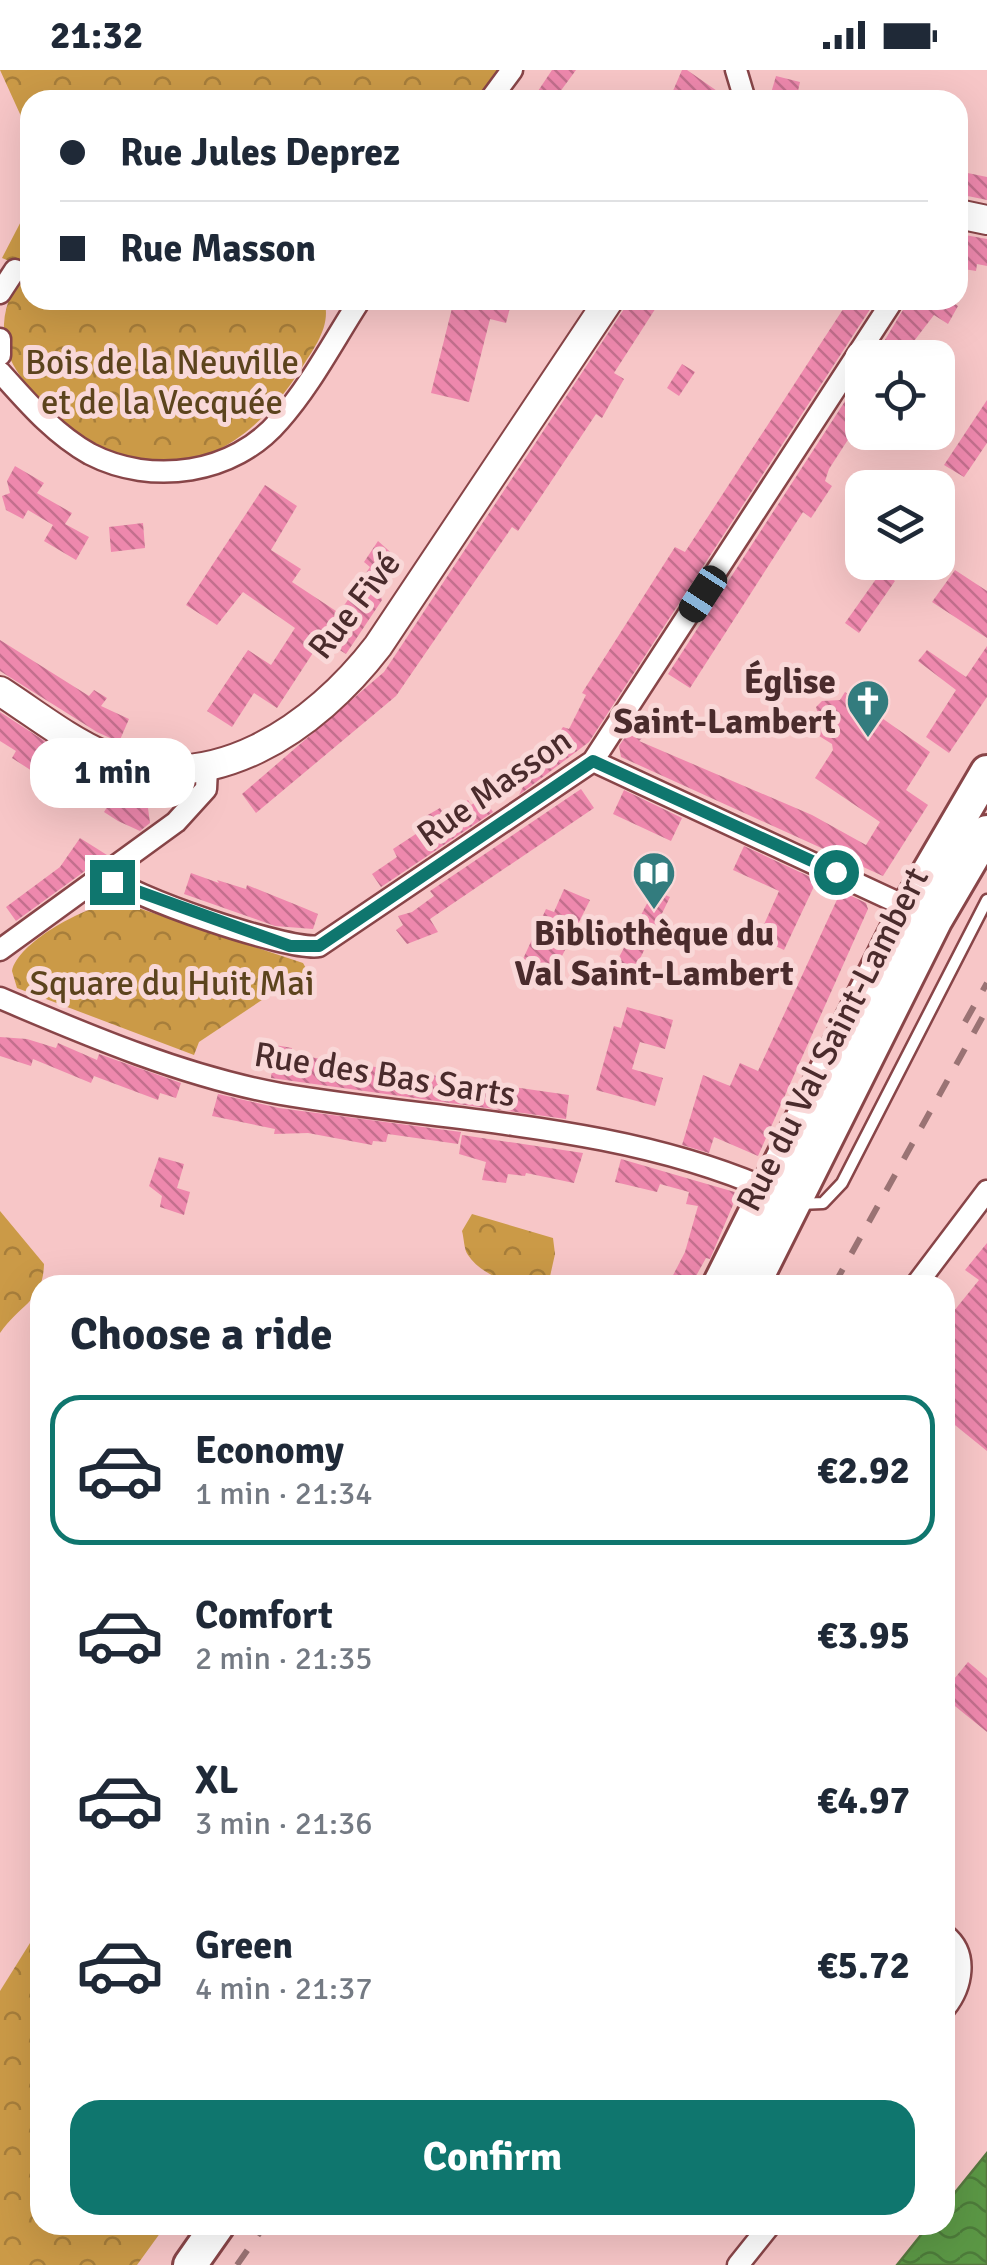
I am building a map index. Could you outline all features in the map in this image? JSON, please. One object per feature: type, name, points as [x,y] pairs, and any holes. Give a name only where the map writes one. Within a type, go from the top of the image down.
[{"type":"main road","name":"Rue du Val Saint-Lambert","points":[[726,1275],[780,1195],[922,914],[987,772]]},
{"type":"main road","name":"Rue du Val Saint-Lambert","points":[[922,914],[987,832]]},
{"type":"main road","name":"Rue du Val Saint-Lambert","points":[[755,1275],[780,1195]]},
{"type":"main road","points":[[190,2265],[211,2235]]},
{"type":"street","points":[[0,293],[14,270]]},
{"type":"street","points":[[0,372],[52,426],[90,453],[142,470],[196,469],[242,452],[279,421],[353,310]]},
{"type":"street","name":"Rue Fivé","points":[[0,690],[84,745],[116,760],[168,770],[207,768],[268,745],[366,662],[602,310]]},
{"type":"street","name":"Rue Masson","points":[[105,874],[128,890],[245,931],[290,946],[319,946],[593,761],[886,310]]},
{"type":"street","points":[[0,339],[0,355]]},
{"type":"street","points":[[593,761],[922,914]]},
{"type":"street","points":[[0,950],[191,809],[208,784],[207,768]]},
{"type":"street","name":"Rue des Bas Sarts","points":[[0,998],[231,1083],[614,1143],[744,1178],[780,1195]]},
{"type":"street","points":[[924,1275],[987,1191]]},
{"type":"street","points":[[955,1953],[960,1972],[955,1991]]},
{"type":"street","points":[[738,2265],[762,2235]]},
{"type":"lane","points":[[780,1195],[823,1203],[842,1184],[987,900]]},
{"type":"green space","points":[[0,70],[498,70],[485,90],[20,90],[20,114]]},
{"type":"green space","name":"Bois de la Neuville et de la Vecquée","points":[[20,223],[20,265],[2,258]]},
{"type":"green space","name":"Bois de la Neuville et de la Vecquée","points":[[20,275],[20,310],[326,310],[326,319],[301,369],[274,405],[245,433],[214,452],[181,462],[147,462],[113,453],[78,433],[21,377],[4,336],[11,294]]},
{"type":"green space","name":"Square du Huit Mai","points":[[109,905],[141,909],[303,963],[307,970],[199,1042],[194,1055],[17,988],[12,971],[25,950],[68,920]]},
{"type":"green space","points":[[0,1211],[44,1264],[43,1275],[30,1275],[30,1300],[0,1333]]},
{"type":"green space","points":[[472,1214],[553,1238],[555,1254],[550,1275],[492,1275],[467,1253],[462,1231]]},
{"type":"green space","points":[[30,1943],[30,2235],[159,2235],[137,2265],[0,2265],[0,1991]]},
{"type":"water","points":[[987,2153],[987,2265],[897,2265],[921,2235],[955,2235],[955,2193]]},
{"type":"building","points":[[552,70],[576,70],[561,90],[539,90]]},
{"type":"building","points":[[682,70],[687,70],[716,90],[673,90]]},
{"type":"building","points":[[776,76],[800,82],[798,90],[772,90]]},
{"type":"building","points":[[968,173],[987,177],[987,200],[968,196]]},
{"type":"building","points":[[968,236],[987,239],[987,266],[977,264],[976,271],[968,270]]},
{"type":"building","points":[[452,310],[509,310],[506,323],[490,319],[469,402],[431,393]]},
{"type":"building","points":[[623,310],[655,310],[614,373],[624,379],[602,418],[596,414],[518,531],[512,527],[396,696],[256,813],[242,794],[384,672]]},
{"type":"building","points":[[842,310],[870,310],[850,340],[845,340],[845,348],[589,742],[519,795],[523,787],[509,766],[522,758],[532,771],[563,727],[569,729],[586,695],[582,693],[675,547],[685,552]]},
{"type":"building","points":[[903,310],[956,310],[948,324],[934,315],[915,340],[885,340]]},
{"type":"building","points":[[682,364],[695,372],[679,396],[667,388]]},
{"type":"building","points":[[987,400],[987,443],[964,477],[944,465]]},
{"type":"building","points":[[845,401],[845,444],[825,481],[832,486],[811,518],[803,512],[690,688],[668,674]]},
{"type":"building","points":[[15,466],[44,483],[37,493],[72,513],[65,524],[89,537],[76,560],[44,541],[53,525],[28,510],[23,519],[6,510],[2,496],[10,493],[7,481]]},
{"type":"building","points":[[265,485],[297,506],[271,550],[301,569],[292,582],[339,613],[370,567],[364,562],[378,541],[398,559],[379,590],[382,600],[346,654],[322,639],[277,708],[254,693],[232,727],[207,711],[248,650],[271,665],[295,628],[243,592],[217,625],[186,605]]},
{"type":"building","points":[[143,523],[145,548],[111,552],[109,527]]},
{"type":"building","points":[[955,570],[987,591],[987,638],[932,602],[948,580],[955,580]]},
{"type":"building","points":[[875,580],[895,581],[859,633],[845,623]]},
{"type":"building","points":[[0,640],[89,696],[94,690],[107,698],[101,706],[129,719],[119,742],[0,671]]},
{"type":"building","points":[[987,646],[987,697],[949,753],[926,737],[956,690],[918,661],[927,650],[966,677]]},
{"type":"building","points":[[845,692],[930,752],[906,790],[928,805],[883,876],[621,757],[619,746],[630,730],[642,738],[639,741],[812,815],[866,845],[880,822],[815,778],[833,750],[832,744],[816,734],[821,726],[816,707],[822,701],[840,700]]},
{"type":"building","points":[[0,712],[148,808],[150,823],[140,831],[118,821],[104,812],[109,804],[71,781],[67,787],[53,777],[49,782],[12,758],[16,751],[0,741]]},
{"type":"building","points":[[581,789],[594,808],[430,919],[438,932],[407,944],[396,930],[403,925],[398,916],[412,912],[434,896],[430,891]]},
{"type":"building","points":[[624,790],[682,818],[671,841],[613,814]]},
{"type":"building","points":[[483,797],[493,812],[381,887],[372,874],[397,857],[393,849],[431,824],[426,816],[440,808],[445,816],[468,800],[471,805]]},
{"type":"building","points":[[80,838],[107,855],[16,921],[6,907],[60,867]]},
{"type":"building","points":[[744,846],[817,880],[784,950],[758,938],[779,891],[733,870]]},
{"type":"building","points":[[191,873],[246,889],[247,885],[318,914],[313,929],[275,926],[184,894]]},
{"type":"building","points":[[564,889],[590,900],[551,978],[532,978],[517,972],[546,909],[554,912]]},
{"type":"building","points":[[654,890],[670,897],[633,973],[615,965]]},
{"type":"building","points":[[841,891],[866,903],[868,909],[758,1156],[714,1137],[709,1153],[682,1145],[703,1075],[730,1086],[740,1063],[758,1071]]},
{"type":"building","points":[[627,1007],[673,1020],[665,1049],[640,1042],[632,1069],[663,1078],[655,1106],[596,1090],[614,1026],[621,1028]]},
{"type":"building","points":[[0,1037],[27,1039],[56,1048],[58,1043],[97,1060],[99,1054],[181,1083],[176,1098],[160,1093],[158,1100],[94,1076],[91,1083],[33,1059],[31,1066],[0,1056]]},
{"type":"building","points":[[275,1045],[292,1048],[291,1054],[569,1095],[566,1119],[271,1078]]},
{"type":"building","points":[[218,1094],[279,1108],[461,1132],[458,1144],[388,1134],[386,1142],[373,1141],[372,1145],[308,1133],[274,1134],[275,1129],[212,1116]]},
{"type":"building","points":[[462,1135],[583,1153],[574,1183],[526,1173],[508,1174],[506,1183],[482,1180],[486,1162],[459,1154]]},
{"type":"building","points":[[159,1157],[184,1164],[177,1188],[190,1192],[184,1215],[160,1207],[162,1196],[149,1186]]},
{"type":"building","points":[[621,1159],[738,1193],[710,1259],[706,1258],[697,1275],[673,1275],[685,1252],[698,1206],[686,1204],[689,1192],[660,1184],[657,1192],[615,1182]]},
{"type":"building","points":[[987,1243],[987,1451],[955,1425],[955,1310],[979,1280],[965,1270]]},
{"type":"building","points":[[968,1662],[987,1678],[987,1732],[955,1706],[955,1678]]},
{"type":"railway","points":[[965,1022],[987,983]]},
{"type":"railway","points":[[840,1275],[987,1009]]},
{"type":"railway","points":[[237,2265],[258,2235]]},
{"type":"place","name":"Église Saint-Lambert","points":[[868,739]]},
{"type":"place","name":"Bibliothèque du Val Saint-Lambert","points":[[654,911]]},
{"type":"route","points":[[112,882],[290,946],[319,946],[593,761],[836,872]]}]
